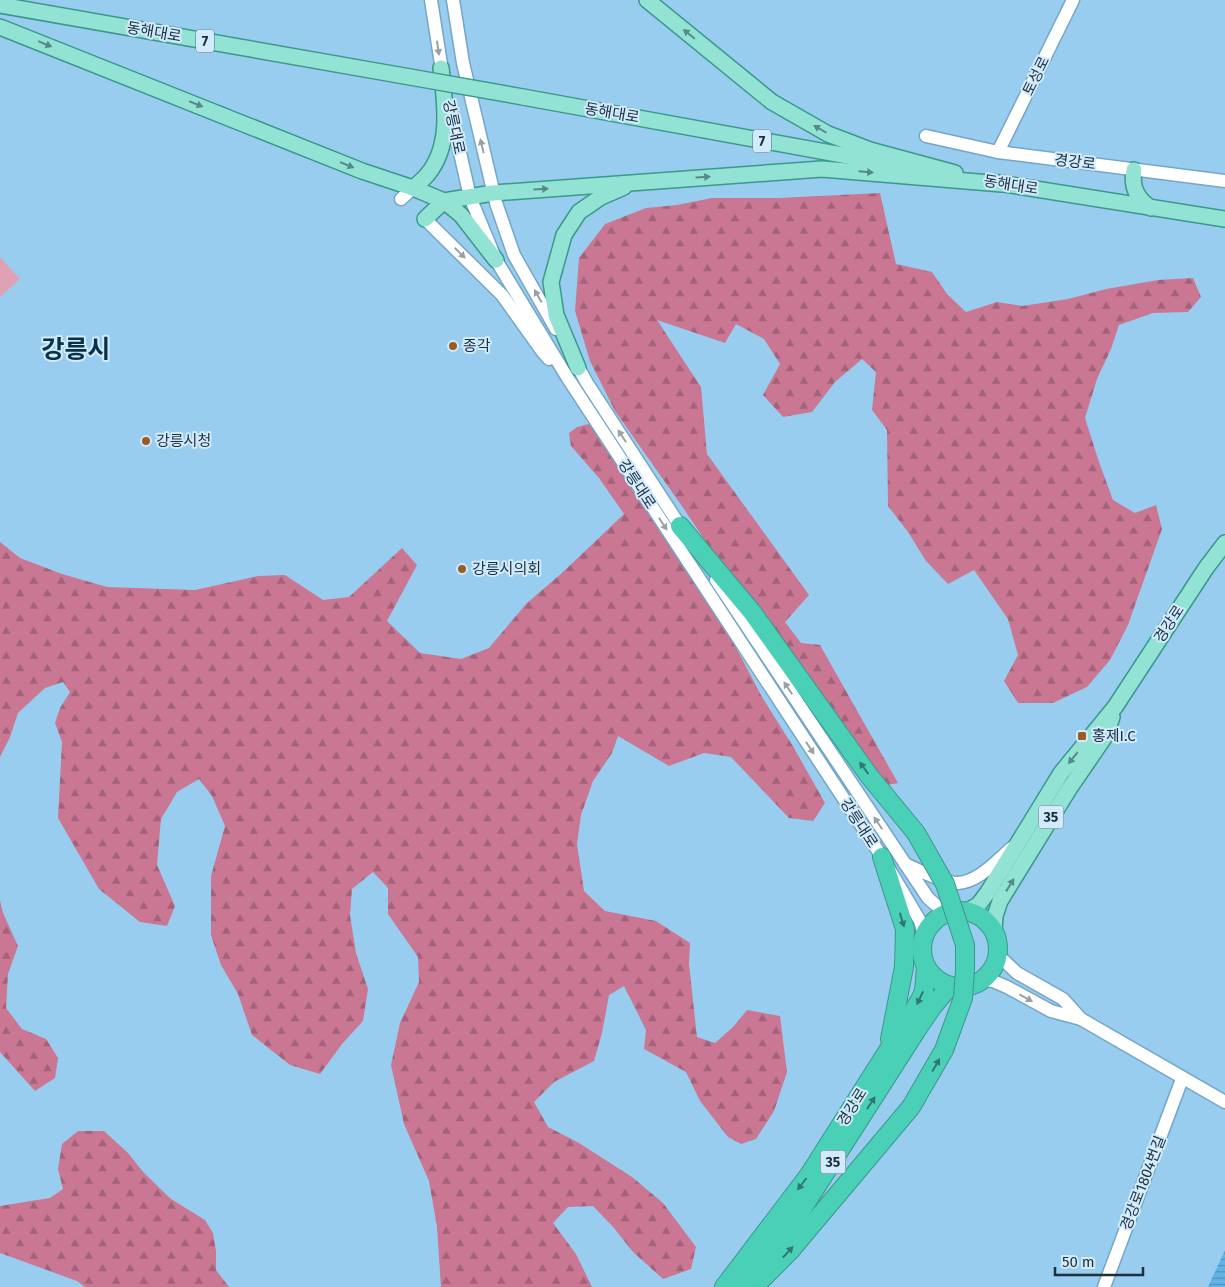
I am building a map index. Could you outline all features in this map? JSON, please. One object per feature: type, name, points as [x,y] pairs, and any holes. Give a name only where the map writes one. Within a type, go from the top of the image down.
[{"type":"highway","points":[[680,526],[752,612],[870,776],[916,834],[945,884],[965,945],[963,998],[944,1050],[911,1107],[790,1251],[754,1287]]},
{"type":"highway","points":[[882,857],[905,929],[904,967],[888,1050]]},
{"type":"highway","points":[[994,930],[986,920],[976,914],[968,911],[952,911],[930,923],[924,934],[921,947],[923,960],[929,972],[938,981],[950,986],[963,987],[976,984],[981,980],[994,966],[998,955]]},
{"type":"highway","name":"35","points":[[994,930],[998,942],[998,955]]},
{"type":"highway","name":"경강로","points":[[724,1287],[809,1175],[920,1000],[924,991],[926,967]]},
{"type":"highway","name":"경강로","points":[[743,1287],[795,1220],[916,1031],[933,1006],[950,986]]},
{"type":"main road","points":[[647,0],[772,102],[828,134],[870,150],[983,181]]},
{"type":"main road","name":"동해대로","points":[[0,5],[523,97],[983,181],[1225,219]]},
{"type":"main road","points":[[0,27],[362,171],[413,188],[444,201],[461,215],[496,260]]},
{"type":"main road","points":[[413,188],[428,174],[437,158],[442,141],[446,109],[441,68]]},
{"type":"main road","points":[[425,219],[444,201],[493,193],[822,169],[1002,184]]},
{"type":"main road","points":[[1134,170],[1132,179],[1134,191],[1142,202],[1151,208]]},
{"type":"main road","points":[[573,372],[556,315],[551,282],[564,235],[579,212],[601,197],[637,182]]},
{"type":"main road","name":"경강로","points":[[968,911],[979,904],[988,892],[1061,773],[1115,707],[1206,568],[1225,544]]},
{"type":"main road","name":"경강로","points":[[994,930],[995,916],[1000,901],[1069,789],[1106,735],[1115,707]]},
{"type":"street","name":"강릉대로","points":[[431,0],[441,68],[470,197],[496,260],[680,526],[928,898],[945,914]]},
{"type":"street","name":"강릉대로","points":[[453,0],[463,63],[493,193],[514,255],[573,372],[882,857],[920,921],[924,934]]},
{"type":"street","name":"토성로","points":[[998,152],[1074,0]]},
{"type":"street","name":"경강로","points":[[926,136],[998,152],[1225,181]]},
{"type":"street","points":[[400,199],[413,188]]},
{"type":"street","points":[[425,219],[502,294],[542,351],[573,372]]},
{"type":"street","points":[[906,864],[932,876],[957,883],[978,876],[1019,841]]},
{"type":"street","points":[[998,955],[1017,973],[1063,999],[1081,1019]]},
{"type":"street","points":[[981,980],[993,981],[1007,987],[1051,1011],[1081,1019],[1225,1102]]},
{"type":"street","name":"경강로1804번길","points":[[1104,1287],[1186,1080]]},
{"type":"green space","points":[[880,193],[896,264],[932,272],[947,294],[966,312],[997,302],[1022,306],[1068,299],[1106,289],[1158,280],[1193,278],[1201,297],[1188,312],[1153,313],[1119,325],[1111,349],[1097,379],[1085,418],[1113,500],[1135,513],[1156,505],[1162,529],[1128,625],[1110,660],[1087,687],[1053,703],[1018,703],[1004,681],[1018,655],[1008,619],[974,570],[948,584],[926,561],[908,532],[888,506],[887,430],[872,410],[876,372],[862,359],[835,382],[812,412],[783,417],[763,395],[780,364],[764,339],[736,324],[725,343],[657,320],[701,387],[707,454],[809,595],[785,622],[801,643],[820,645],[898,783],[888,785],[786,663],[684,509],[615,411],[590,361],[575,311],[579,258],[605,224],[646,208],[677,205],[712,198],[779,198]]},
{"type":"green space","points":[[596,422],[653,496],[762,697],[825,803],[813,821],[789,818],[731,757],[704,753],[669,766],[618,736],[612,753],[593,781],[581,815],[577,844],[584,891],[605,911],[656,921],[690,943],[689,964],[697,1037],[715,1043],[733,1027],[747,1010],[780,1016],[787,1072],[774,1111],[756,1139],[741,1144],[728,1137],[700,1101],[686,1072],[644,1049],[646,1030],[624,986],[609,995],[602,1033],[594,1061],[554,1082],[534,1102],[548,1127],[579,1143],[632,1177],[663,1203],[696,1247],[691,1269],[663,1279],[633,1252],[593,1206],[568,1207],[553,1223],[576,1254],[592,1287],[441,1287],[437,1227],[429,1181],[404,1124],[391,1065],[400,1023],[419,982],[418,957],[388,914],[388,888],[373,872],[352,889],[350,915],[356,953],[368,989],[363,1021],[342,1044],[320,1074],[290,1065],[252,1035],[238,994],[221,965],[211,935],[211,876],[225,826],[212,796],[199,779],[177,792],[161,819],[157,865],[175,906],[167,926],[140,922],[99,889],[58,818],[62,742],[55,723],[60,708],[70,692],[63,682],[45,688],[18,713],[10,737],[0,757],[0,542],[20,558],[62,574],[107,587],[195,590],[258,576],[285,575],[323,600],[349,597],[402,548],[417,565],[387,621],[420,653],[461,659],[489,648],[526,604],[624,514],[599,478],[571,446],[569,433],[577,427]]},
{"type":"green space","points":[[0,900],[3,913],[18,946],[8,974],[6,1008],[22,1029],[46,1039],[58,1058],[55,1078],[35,1091],[0,1052]]},
{"type":"green space","points":[[78,1131],[104,1131],[128,1153],[144,1173],[171,1199],[205,1220],[213,1233],[216,1251],[216,1270],[229,1287],[85,1287],[77,1281],[0,1253],[0,1206],[50,1198],[63,1189],[58,1169],[62,1144]]},
{"type":"shaded area","points":[[0,257],[20,279],[0,297]]},
{"type":"water","points":[[1225,1250],[1225,1287],[1208,1287]]},
{"type":"place","name":"종각","points":[[453,346]]},
{"type":"place","name":"강릉시청","points":[[146,441]]},
{"type":"place","name":"강릉시의회","points":[[462,569]]},
{"type":"place","name":"홍제I.C","points":[[1082,736]]},
{"type":"district","name":"강릉시","points":[[76,349]]}]
